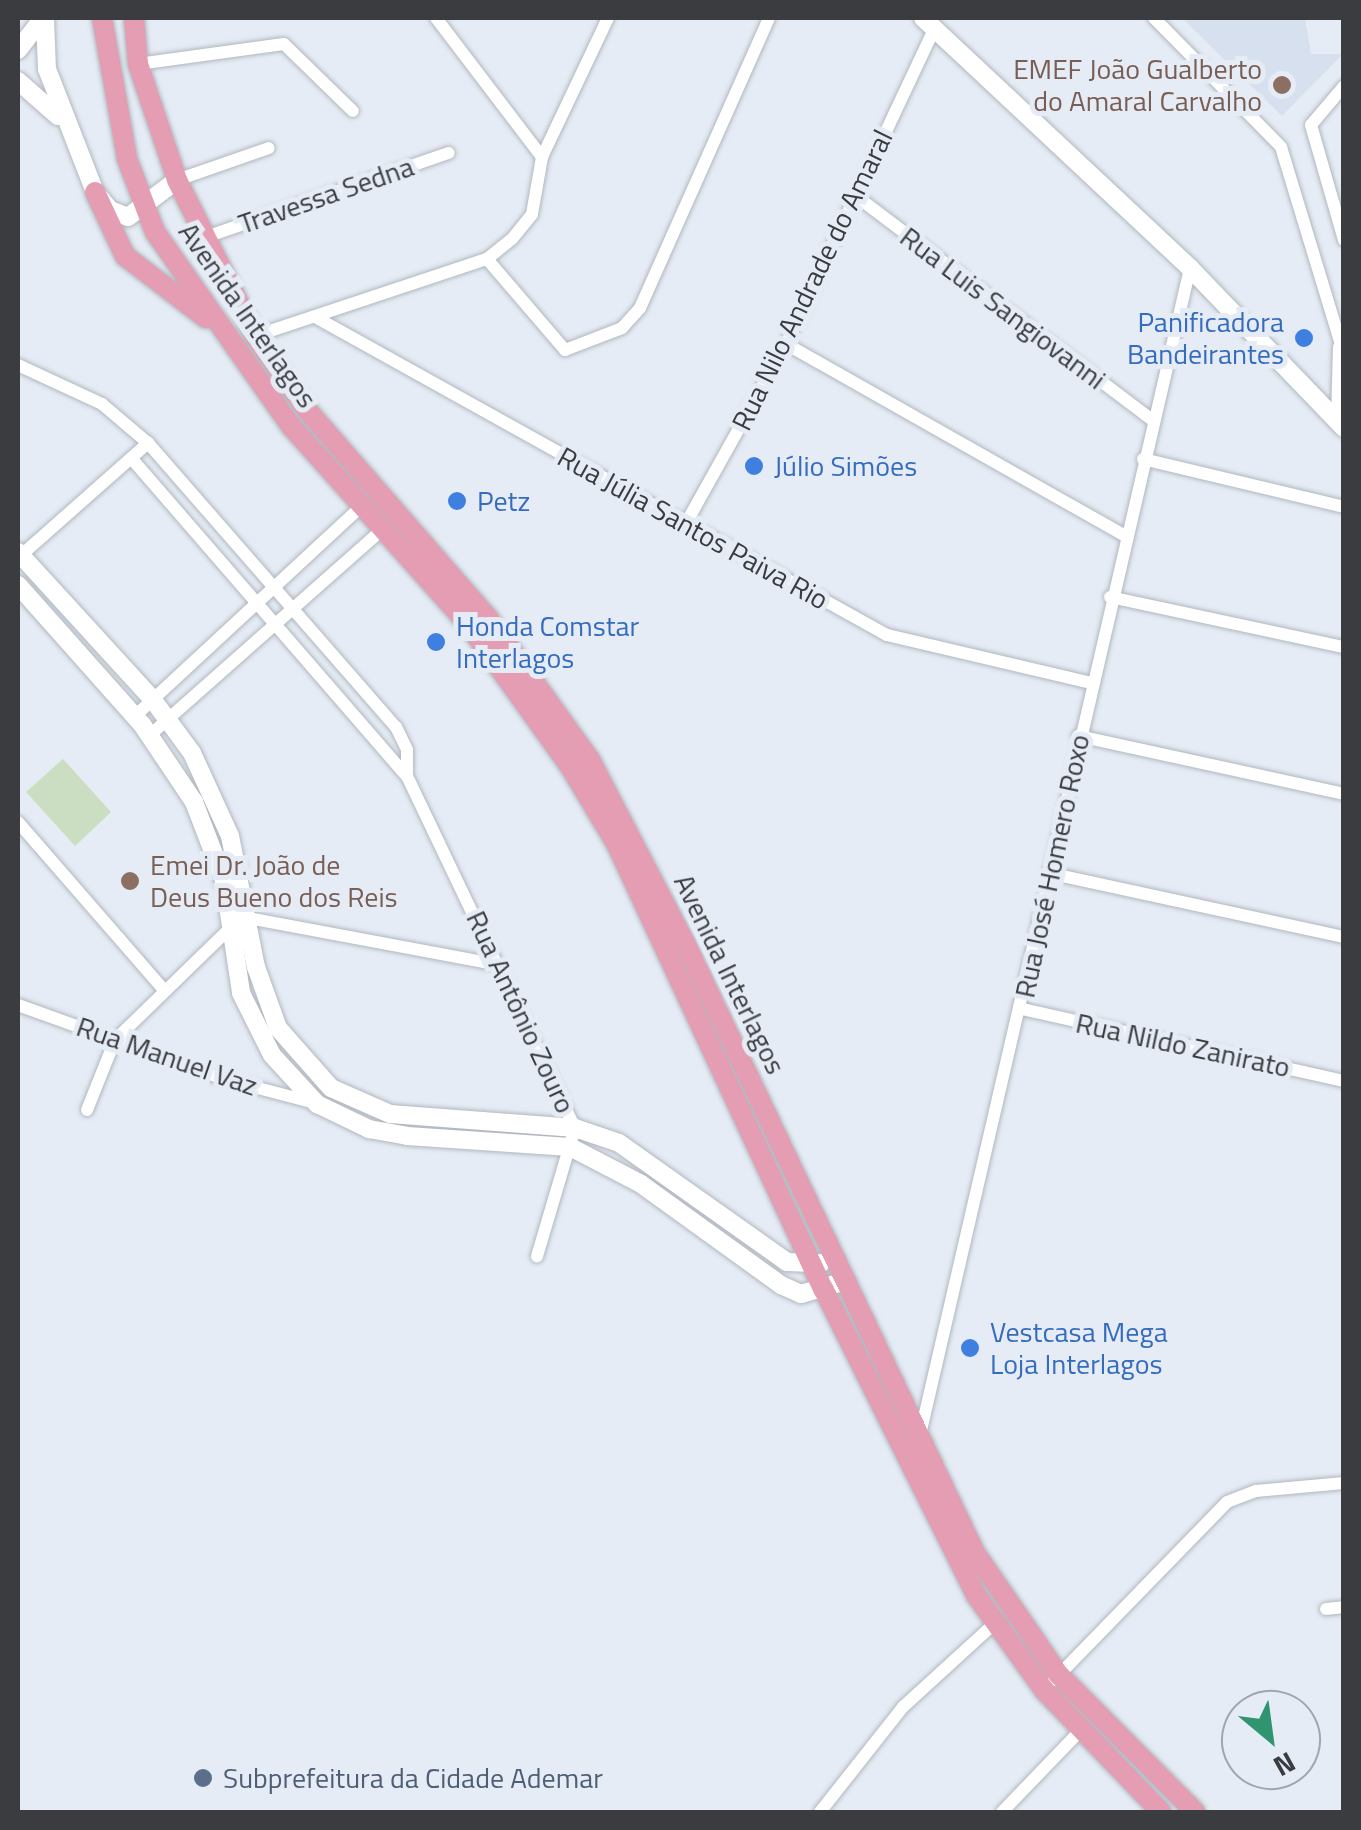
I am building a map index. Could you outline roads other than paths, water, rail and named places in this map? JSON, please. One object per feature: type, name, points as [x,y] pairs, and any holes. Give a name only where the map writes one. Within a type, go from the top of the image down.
[{"type":"main road","name":"Avenida Interlagos","points":[[102,18],[116,116],[143,211],[215,324],[291,426],[384,528],[518,689],[617,846],[824,1290],[908,1461],[995,1623],[1051,1682],[1195,1812]]},
{"type":"main road","name":"Avenida Interlagos","points":[[134,18],[138,64],[177,180],[255,336],[308,410],[488,618],[590,760],[624,819],[976,1553],[1080,1731],[1161,1812]]},
{"type":"main road","points":[[96,192],[125,256],[215,324]]},
{"type":"street","points":[[18,50],[44,18]]},
{"type":"street","points":[[44,18],[47,68],[62,120],[96,192]]},
{"type":"street","points":[[436,18],[542,157]]},
{"type":"street","points":[[255,336],[488,258],[532,214],[542,157],[608,18]]},
{"type":"street","points":[[488,258],[565,350],[632,319],[768,18]]},
{"type":"street","points":[[1154,18],[1287,157],[1341,353],[1340,424]]},
{"type":"street","points":[[928,25],[1034,118],[1190,268],[1340,424]]},
{"type":"street","name":"Rua Nilo Andrade do Amaral","points":[[685,524],[786,344],[856,196],[928,25]]},
{"type":"street","points":[[138,64],[284,44],[353,111]]},
{"type":"street","points":[[18,81],[62,120]]},
{"type":"street","points":[[1344,86],[1311,125],[1344,240]]},
{"type":"street","points":[[177,180],[269,148]]},
{"type":"street","name":"Travessa Sedna","points":[[203,238],[449,152]]},
{"type":"street","name":"Avenida Interlagos","points":[[96,192],[119,215],[143,211],[177,180]]},
{"type":"street","name":"Rua Luis Sangiovanni","points":[[856,196],[1151,419]]},
{"type":"street","name":"Rua José Homero Roxo","points":[[908,1461],[919,1436],[1022,1009],[1078,736],[1190,268]]},
{"type":"street","name":"Rua Júlia Santos Paiva Rio","points":[[317,318],[887,635],[1091,683]]},
{"type":"street","points":[[786,344],[1124,535]]},
{"type":"street","name":"Rua Antônio Zouro","points":[[18,366],[102,404],[148,443],[396,727],[407,750],[407,776]]},
{"type":"street","points":[[148,443],[18,555],[170,720],[230,836],[256,966],[278,1028],[331,1088],[359,1104],[427,1121],[575,1128],[648,1159],[778,1256],[814,1266],[834,1256]]},
{"type":"street","name":"Rua Antônio Zouro","points":[[132,459],[407,776],[575,1128],[537,1256]]},
{"type":"street","points":[[1143,459],[1344,506]]},
{"type":"street","points":[[135,716],[363,505]]},
{"type":"street","points":[[150,736],[384,528]]},
{"type":"street","points":[[18,585],[135,716],[212,842],[241,993],[272,1055],[317,1104],[369,1129],[407,1136],[570,1148],[641,1184],[781,1285],[801,1294],[846,1281]]},
{"type":"street","points":[[1110,596],[1344,647]]},
{"type":"street","points":[[1078,736],[1344,794]]},
{"type":"street","points":[[18,822],[163,989]]},
{"type":"street","points":[[1048,874],[1344,937]]},
{"type":"street","points":[[87,1110],[114,1040],[230,928],[248,918],[500,966]]},
{"type":"street","name":"Rua Manuel Vaz","points":[[18,1005],[114,1040],[317,1104]]},
{"type":"street","name":"Rua Nildo Zanirato","points":[[1022,1009],[1344,1080]]},
{"type":"street","points":[[1051,1682],[1227,1502],[1256,1490],[1344,1483]]},
{"type":"street","points":[[1326,1610],[1344,1607]]},
{"type":"street","points":[[820,1812],[903,1707],[995,1623]]},
{"type":"street","points":[[1002,1812],[1080,1731]]},
{"type":"place","name":"EMEF João Gualberto do Amaral Carvalho","points":[[1282,85]]},
{"type":"place","name":"Panificadora Bandeirantes","points":[[1304,338]]},
{"type":"place","name":"Júlio Simões","points":[[754,466]]},
{"type":"place","name":"Petz","points":[[457,501]]},
{"type":"place","name":"Honda Comstar Interlagos","points":[[436,642]]},
{"type":"place","name":"Emei Dr. João de Deus Bueno dos Reis","points":[[130,881]]},
{"type":"place","name":"Vestcasa Mega Loja Interlagos","points":[[970,1348]]},
{"type":"place","name":"Subprefeitura da Cidade Ademar","points":[[203,1778]]}]
